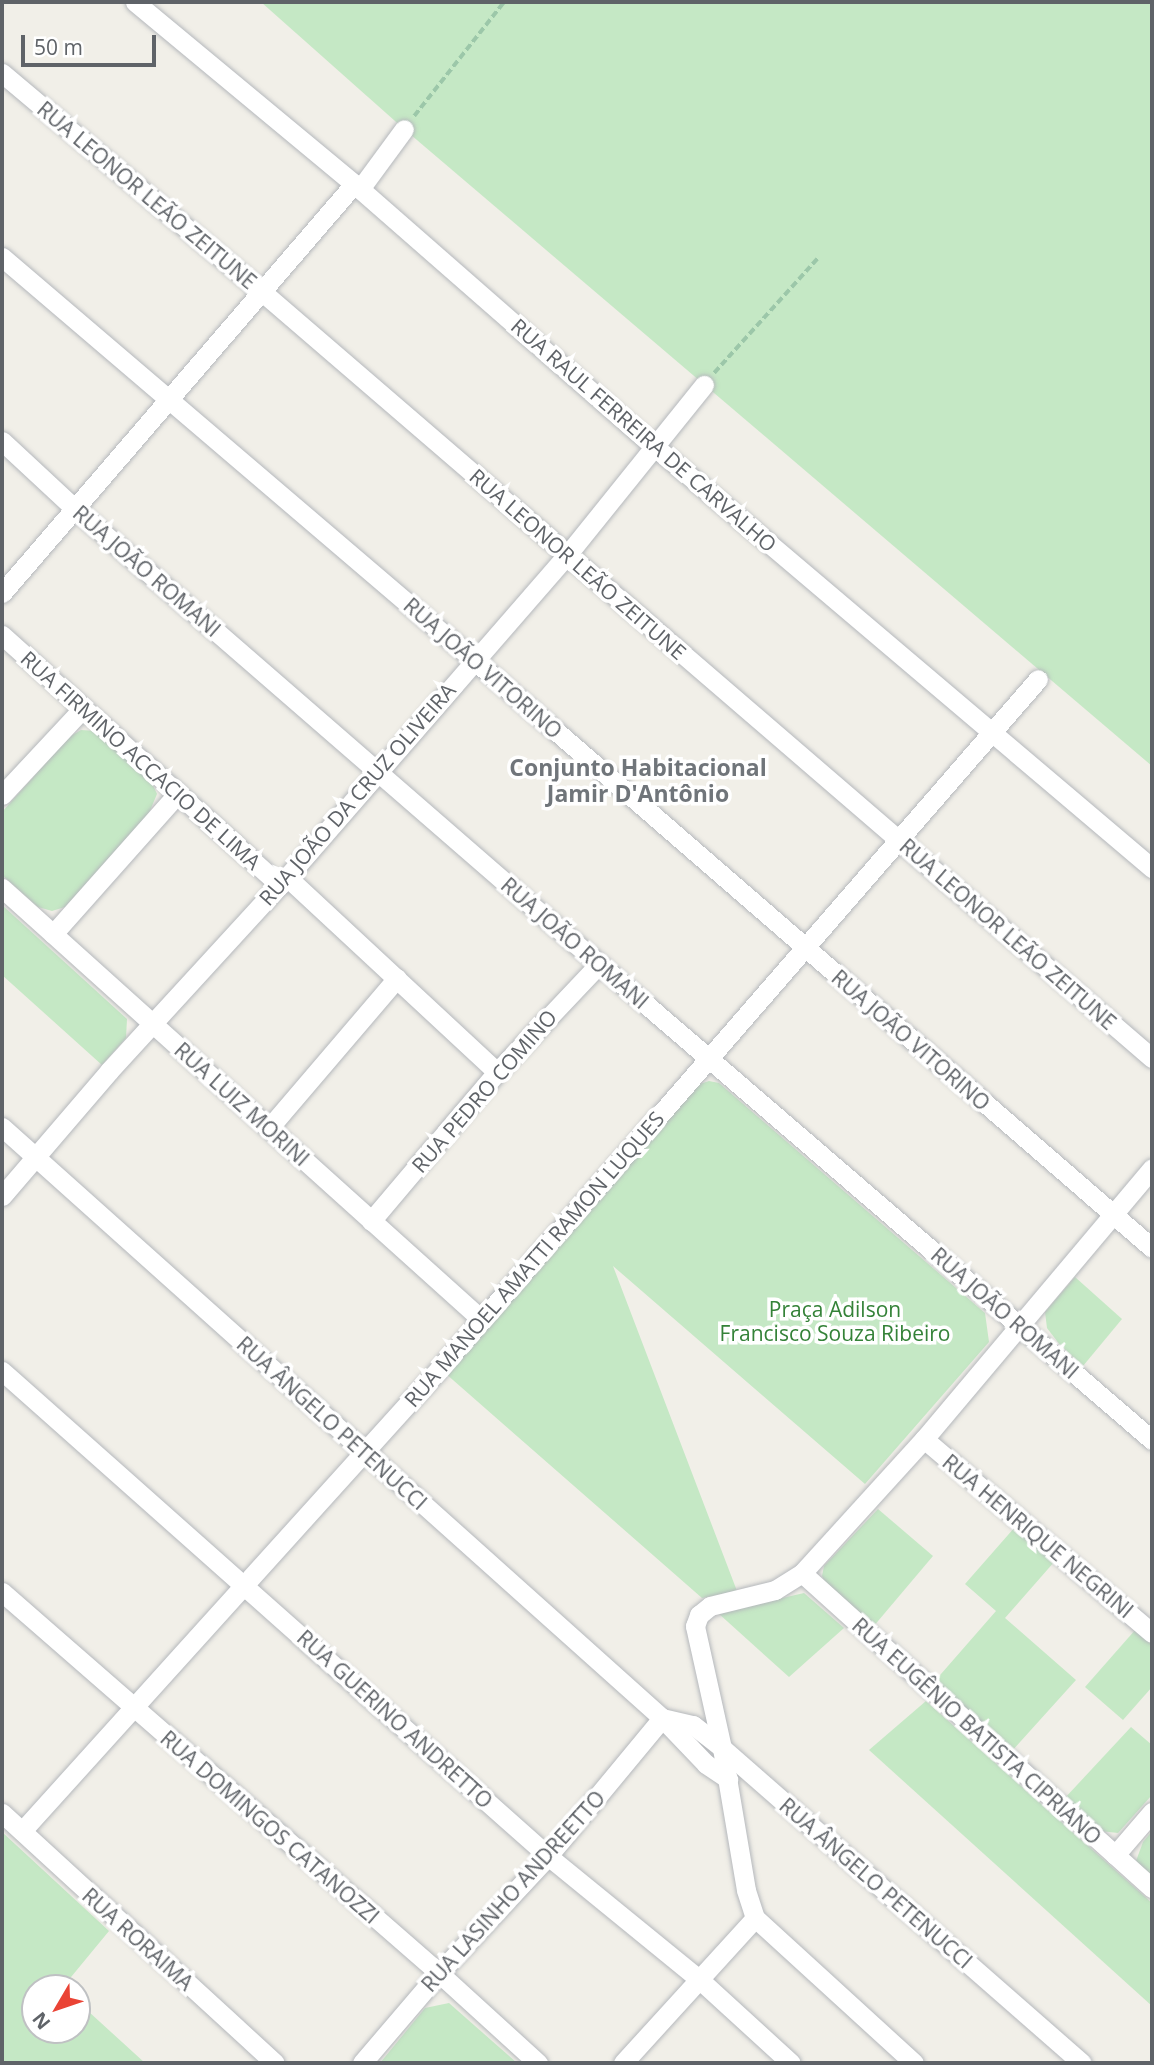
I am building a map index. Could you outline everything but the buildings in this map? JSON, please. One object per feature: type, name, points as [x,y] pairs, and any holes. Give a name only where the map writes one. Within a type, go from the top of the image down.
[{"type":"street","name":"RUA RAUL FERREIRA DE CARVALHO","points":[[135,2],[357,186],[654,446],[1152,868]]},
{"type":"street","name":"RUA LEONOR LEÃO ZEITUNE","points":[[2,73],[260,290],[1152,1058]]},
{"type":"street","points":[[2,593],[260,290],[357,186],[404,129]]},
{"type":"street","name":"RUA JOÃO VITORINO","points":[[2,257],[474,660],[1152,1248]]},
{"type":"street","name":"RUA JOÃO DA CRUZ OLIVEIRA","points":[[2,1196],[153,1024],[284,881],[568,554],[704,385]]},
{"type":"street","name":"RUA JOÃO ROMANI","points":[[2,441],[74,508],[1152,1440]]},
{"type":"street","name":"RUA FIRMINO ACCACIO DE LIMA","points":[[2,635],[178,793],[397,978],[497,1072]]},
{"type":"street","name":"RUA MANOEL AMATTI RAMON LUQUES","points":[[22,1830],[134,1709],[482,1320],[1038,679]]},
{"type":"street","points":[[2,794],[83,708]]},
{"type":"street","points":[[53,934],[178,793]]},
{"type":"street","name":"RUA LUIZ MORINI","points":[[2,888],[482,1320]]},
{"type":"street","name":"RUA PEDRO COMINO","points":[[371,1221],[497,1072],[599,964]]},
{"type":"street","points":[[269,1129],[397,978]]},
{"type":"street","name":"RUA ÂNGELO PETENUCCI","points":[[2,1127],[662,1718],[706,1764],[728,1779]]},
{"type":"street","points":[[914,2063],[755,1918],[746,1890],[728,1779],[695,1626],[699,1615],[710,1606],[775,1590],[802,1573],[924,1439],[1018,1324],[1115,1216],[1152,1168]]},
{"type":"street","name":"RUA GUERINO ANDRETTO","points":[[2,1371],[245,1584],[548,1856],[700,1980],[791,2063]]},
{"type":"street","name":"RUA HENRIQUE NEGRINI","points":[[924,1439],[1152,1633]]},
{"type":"street","name":"RUA EUGÊNIO BATISTA CIPRIANO","points":[[802,1573],[1152,1888]]},
{"type":"street","name":"RUA DOMINGOS CATANOZZI","points":[[2,1592],[439,1973],[538,2063]]},
{"type":"street","name":"RUA ÂNGELO PETENUCCI","points":[[662,1718],[693,1725],[722,1748],[1082,2063]]},
{"type":"street","name":"RUA LASINHO ANDREETTO","points":[[362,2063],[439,1973],[548,1856],[662,1718]]},
{"type":"street","points":[[1115,1855],[1152,1812]]},
{"type":"street","name":"RUA RORAIMA","points":[[2,1813],[275,2063]]},
{"type":"street","points":[[623,2063],[755,1918]]},
{"type":"path","points":[[404,129],[504,2]]},
{"type":"path","points":[[704,385],[736,346],[818,258]]},
{"type":"green space","points":[[261,2],[1152,2],[1152,766],[404,129]]},
{"type":"green space","points":[[81,730],[96,731],[152,783],[157,794],[149,813],[65,907],[52,911],[38,907],[2,875],[2,812],[69,737]]},
{"type":"green space","points":[[2,905],[127,1019],[126,1038],[102,1065],[2,975]]},
{"type":"green space","name":"Praça Adilson Francisco Souza Ribeiro","points":[[709,1081],[719,1083],[985,1313],[989,1342],[865,1484],[613,1266],[737,1591],[702,1598],[445,1373],[700,1084]]},
{"type":"green space","points":[[1075,1277],[1122,1319],[1083,1366],[1060,1345],[1047,1328],[1045,1312]]},
{"type":"green space","points":[[878,1509],[933,1556],[873,1627],[826,1584],[822,1576],[824,1566]]},
{"type":"green space","points":[[1015,1527],[1055,1561],[1005,1618],[1076,1680],[1012,1751],[934,1682],[996,1611],[965,1584]]},
{"type":"green space","points":[[804,1593],[844,1628],[789,1677],[718,1613]]},
{"type":"green space","points":[[1136,1629],[1152,1643],[1152,1687],[1123,1720],[1085,1687]]},
{"type":"green space","points":[[926,1701],[1152,1903],[1152,2006],[869,1750]]},
{"type":"green space","points":[[1131,1727],[1152,1745],[1152,1795],[1118,1833],[1100,1831],[1064,1799]]},
{"type":"green space","points":[[1152,1831],[1152,1881],[1136,1861],[1143,1842]]},
{"type":"green space","points":[[2,1832],[109,1931],[74,1974],[21,1974],[21,2044],[91,2044],[91,2014],[145,2063],[2,2063]]},
{"type":"green space","points":[[449,2003],[517,2063],[380,2063],[425,2008]]},
{"type":"district","name":"Conjunto Habitacional Jamir D'Antônio","points":[[638,780]]}]
